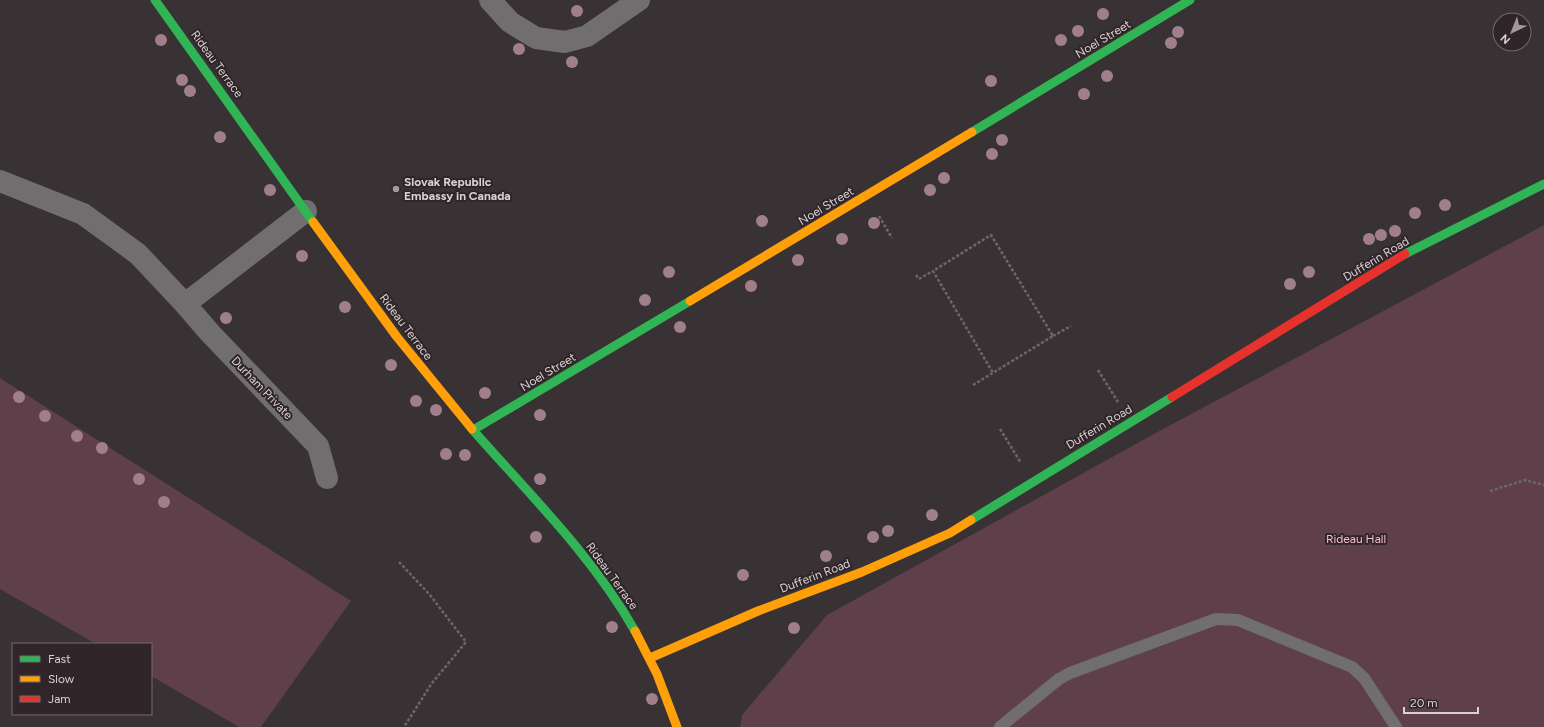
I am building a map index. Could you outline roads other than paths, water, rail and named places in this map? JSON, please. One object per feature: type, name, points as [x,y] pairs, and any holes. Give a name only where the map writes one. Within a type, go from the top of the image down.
[{"type":"street","name":"Rideau Terrace","points":[[155,0],[212,77],[306,211],[398,338],[473,430],[563,531],[588,562],[630,622],[650,658],[677,727]]},
{"type":"street","points":[[490,0],[510,22],[536,38],[565,42],[587,36],[639,0]]},
{"type":"street","name":"Noel Street","points":[[473,430],[859,200],[1190,0]]},
{"type":"street","name":"Durham Private","points":[[0,181],[83,214],[138,254],[210,333],[318,446],[327,478]]},
{"type":"street","name":"Dufferin Road","points":[[650,658],[758,611],[862,572],[950,532],[1408,252],[1544,184]]},
{"type":"street","points":[[185,304],[306,211]]},
{"type":"lane","points":[[1000,727],[1059,679],[1070,673],[1216,619],[1238,620],[1352,667],[1364,678],[1396,727]]},
{"type":"place","name":"Slovak Republic Embassy in Canada","points":[[396,189]]},
{"type":"park label","name":"Rideau Hall","points":[[1356,539]]}]
